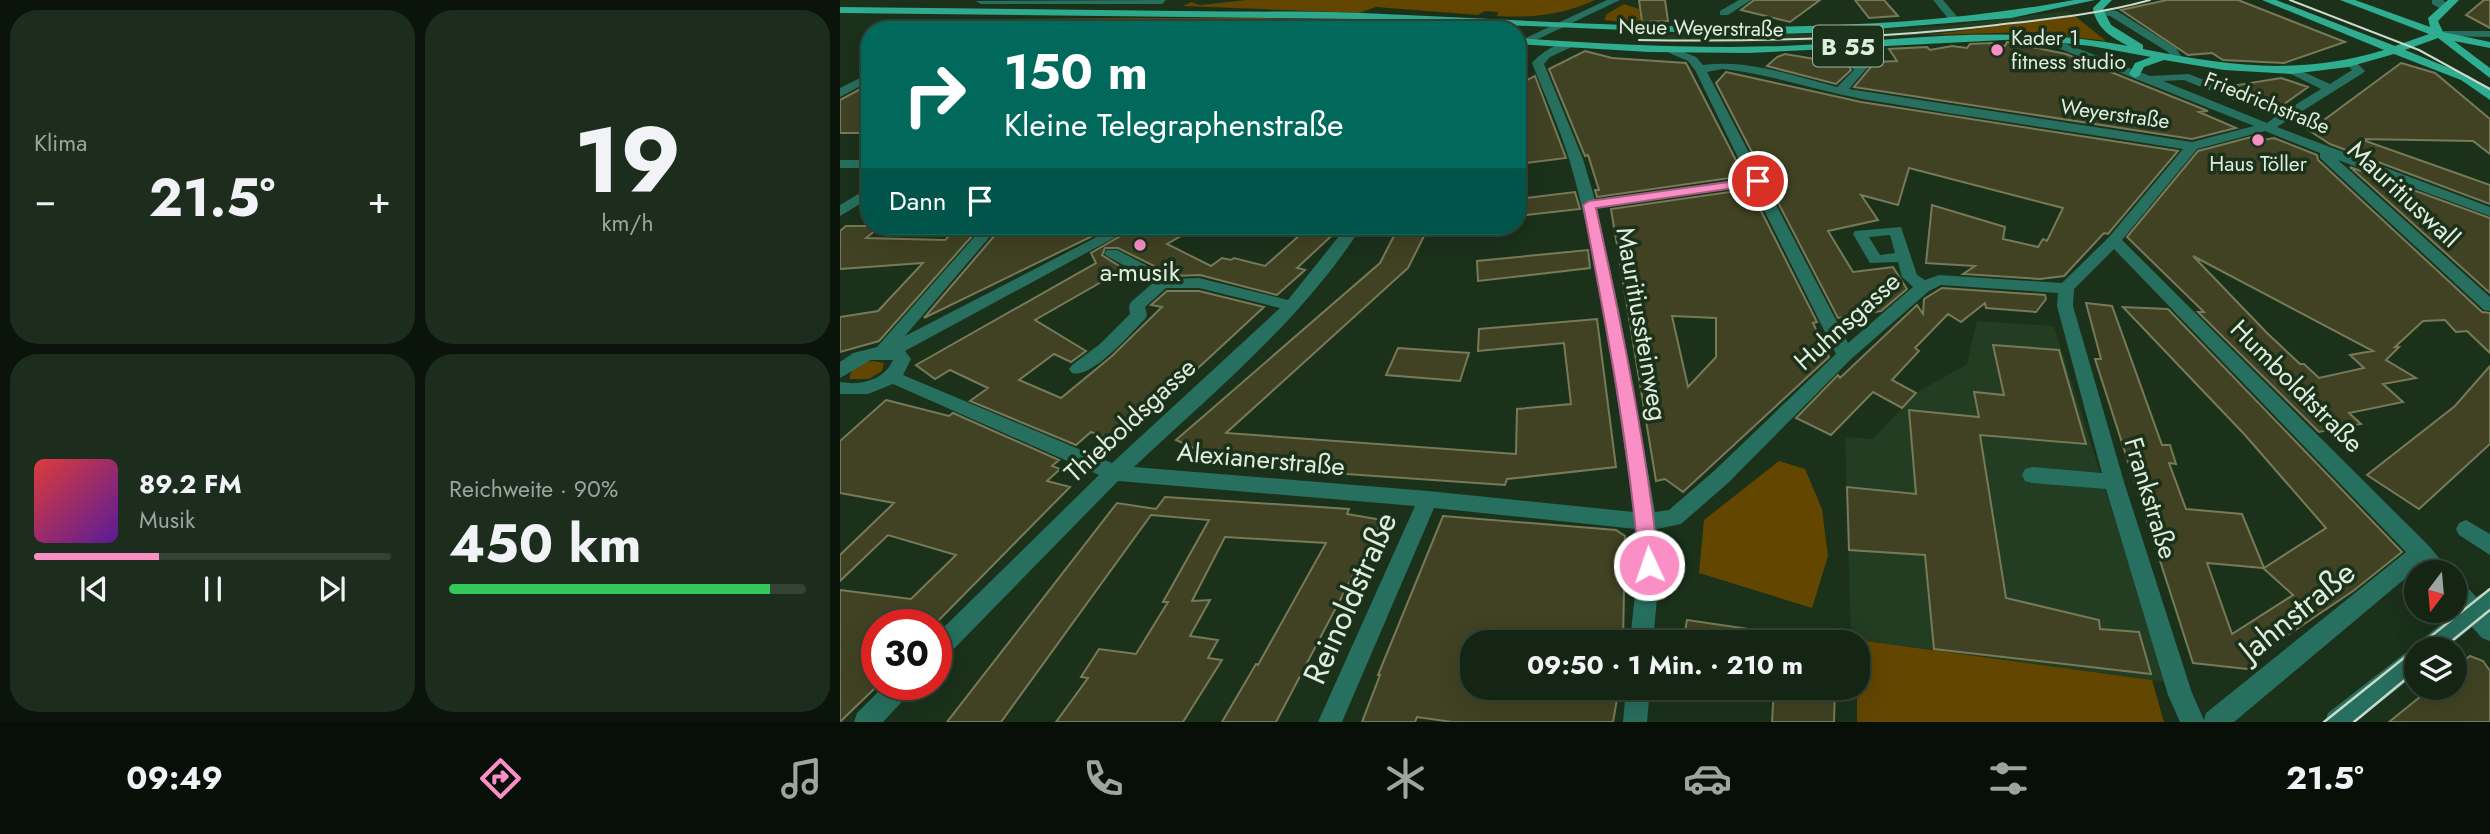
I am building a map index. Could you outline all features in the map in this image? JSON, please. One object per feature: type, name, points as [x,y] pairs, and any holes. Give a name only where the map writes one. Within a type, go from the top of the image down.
[{"type":"main road","points":[[845,10],[884,0]]},
{"type":"main road","name":"B 55","points":[[927,0],[945,11],[985,21]]},
{"type":"main road","name":"Neue Weyerstraße","points":[[1563,26],[1747,32],[2011,15],[2090,0]]},
{"type":"main road","points":[[2107,0],[2101,3],[2098,12],[2101,21],[2115,34],[2161,56]]},
{"type":"main road","points":[[2267,0],[2465,78],[2490,96]]},
{"type":"main road","points":[[2345,0],[2439,34],[2490,45]]},
{"type":"main road","name":"B 55","points":[[980,1],[1004,6],[1106,12],[1140,18],[1190,21]]},
{"type":"main road","points":[[2445,3],[2432,20],[2439,34],[2485,70]]},
{"type":"main road","points":[[845,10],[1037,14],[1106,12]]},
{"type":"main road","name":"B 55","points":[[1096,21],[1140,18],[1357,16],[1460,21]]},
{"type":"main road","points":[[840,19],[916,21]]},
{"type":"main road","name":"B 55","points":[[1526,24],[1563,26]]},
{"type":"main road","points":[[2393,50],[2439,34]]},
{"type":"main road","name":"Neue Weyerstraße","points":[[1526,43],[1753,50],[2026,36],[2248,69],[2293,71]]},
{"type":"main road","name":"B 55","points":[[2293,71],[2350,62],[2393,50],[2490,53]]},
{"type":"main road","points":[[2141,76],[2139,65],[2161,56]]},
{"type":"street","points":[[980,1],[1162,0]]},
{"type":"street","points":[[1136,21],[1162,0]]},
{"type":"street","points":[[1526,41],[1615,0]]},
{"type":"street","points":[[1724,13],[1746,0]]},
{"type":"street","points":[[1938,0],[1955,20]]},
{"type":"street","points":[[2098,12],[2113,13],[2172,50],[2177,59]]},
{"type":"street","points":[[2439,34],[2490,34]]},
{"type":"street","name":"Friedrichstraße","points":[[2026,36],[2057,44],[2270,126],[2316,147],[2490,212]]},
{"type":"street","name":"Mauritiussteinweg","points":[[1570,45],[1546,55],[1538,63],[1576,159],[1589,205],[1612,315],[1646,522],[1649,565],[1643,630]]},
{"type":"street","points":[[1669,49],[1692,59],[1700,69],[1845,355]]},
{"type":"street","points":[[1744,68],[1753,50]]},
{"type":"street","points":[[1833,60],[1861,62],[1840,91]]},
{"type":"street","name":"Weyerstraße","points":[[1700,69],[1722,66],[1744,68],[1840,91],[2015,121],[2192,146],[2270,126],[2359,71],[2350,62]]},
{"type":"street","points":[[2293,71],[2329,88]]},
{"type":"street","points":[[2141,76],[2185,76],[2286,117]]},
{"type":"street","points":[[840,93],[861,81]]},
{"type":"street","points":[[2066,288],[2114,240],[2192,146]]},
{"type":"street","name":"Mauritiuswall","points":[[2316,147],[2490,306]]},
{"type":"street","points":[[840,164],[861,164]]},
{"type":"street","points":[[1589,205],[1758,181]]},
{"type":"street","points":[[840,212],[861,197]]},
{"type":"street","points":[[891,354],[985,235]]},
{"type":"street","points":[[841,385],[862,357],[891,354],[1112,235]]},
{"type":"street","name":"Thieboldsgasse","points":[[952,635],[1114,473],[1242,356],[1292,306],[1348,235]]},
{"type":"street","name":"Humboldtstraße","points":[[2114,240],[2429,560]]},
{"type":"street","points":[[1112,253],[1170,284],[1199,283],[1292,306]]},
{"type":"street","points":[[1905,256],[1910,277],[1923,287]]},
{"type":"street","name":"Huhnsgasse","points":[[1646,522],[1674,518],[1721,477],[1845,355],[1923,287],[1939,280],[1948,280],[2066,288]]},
{"type":"street","points":[[1078,369],[1106,348],[1139,314],[1137,306],[1164,281]]},
{"type":"street","name":"Frankstraße","points":[[2066,288],[2065,306],[2114,482],[2180,695],[2192,722]]},
{"type":"street","points":[[841,385],[866,388],[890,377],[901,365],[891,354]]},
{"type":"street","name":"Alexianerstraße","points":[[890,377],[1114,473],[1428,499],[1646,522]]},
{"type":"street","points":[[2032,474],[2114,482]]},
{"type":"street","name":"Reinoldstraße","points":[[1330,722],[1428,499]]},
{"type":"street","points":[[2466,528],[2490,545]]},
{"type":"street","name":"Jahnstraße","points":[[2215,722],[2421,552]]},
{"type":"street","points":[[2443,637],[2482,605],[2490,631]]},
{"type":"street","points":[[2337,722],[2404,668]]},
{"type":"street","points":[[866,722],[887,700]]},
{"type":"street","points":[[1635,722],[1637,700]]},
{"type":"shaded area","points":[[1247,0],[1595,0],[1559,12],[1523,16],[1497,16],[1498,12],[1485,11],[1478,15],[1376,7],[1359,13],[1183,6],[1191,2],[1200,5]]},
{"type":"shaded area","points":[[1624,4],[1639,9],[1641,24],[1604,20],[1607,14]]},
{"type":"shaded area","points":[[2068,11],[2075,16],[1929,35],[1768,43],[1638,42],[1640,35],[1831,34],[1955,25]]},
{"type":"shaded area","points":[[2075,16],[2106,41],[2029,32],[1929,35]]},
{"type":"shaded area","points":[[1007,18],[1266,18],[1358,21]]},
{"type":"shaded area","points":[[1977,321],[2054,326],[2166,682],[1870,642],[1870,630],[1851,630],[1845,437],[1873,439],[1916,393],[1967,364]]},
{"type":"shaded area","points":[[873,361],[884,363],[882,371],[869,379],[850,379],[854,369]]},
{"type":"shaded area","points":[[1779,461],[1805,469],[1822,509],[1828,556],[1812,608],[1699,573],[1704,520]]},
{"type":"shaded area","points":[[1870,642],[2152,680],[2164,722],[1857,722],[1857,700],[1870,700]]},
{"type":"building","points":[[1639,0],[1665,0],[1668,21],[1642,22]]},
{"type":"building","points":[[1754,0],[1820,0],[1790,22],[1741,10]]},
{"type":"building","points":[[1855,0],[1884,0],[1898,16],[1869,18]]},
{"type":"building","points":[[2167,0],[2238,0],[2345,42],[2284,63],[2223,60],[2212,53],[2188,55],[2121,10]]},
{"type":"building","points":[[2484,0],[2490,0],[2490,28],[2466,15]]},
{"type":"building","points":[[2007,42],[2066,54],[2208,111],[2199,112],[2236,128],[2192,139],[1854,87],[1875,62],[1897,61],[1889,49],[1927,47],[1930,50],[1952,46],[1967,48],[1970,44],[1992,43],[2005,46]]},
{"type":"building","points":[[1585,51],[1612,58],[1686,63],[1744,176],[1597,197],[1595,190],[1599,190],[1588,155],[1585,156],[1549,69]]},
{"type":"building","points":[[1785,54],[1826,61],[1829,65],[1849,66],[1851,70],[1836,84],[1767,66]]},
{"type":"building","points":[[2401,63],[2435,73],[2490,119],[2490,154],[2473,141],[2360,139],[2490,185],[2490,204],[2330,144],[2307,129],[2326,125],[2320,123]]},
{"type":"building","points":[[1726,72],[1861,102],[2178,151],[2108,234],[2104,233],[2064,276],[2040,279],[1963,274],[1975,266],[1926,263],[1932,205],[2005,227],[2003,239],[2038,247],[2043,239],[2047,241],[2063,208],[1909,168],[1898,205],[1861,195],[1878,220],[1828,231],[1853,272],[1893,267],[1907,289],[1881,311],[1838,318],[1716,83]]},
{"type":"building","points":[[1535,76],[1566,158],[1526,163],[1526,80]]},
{"type":"building","points":[[2281,78],[2308,87],[2280,107],[2261,100],[2238,85]]},
{"type":"building","points":[[861,89],[861,133],[840,133],[840,100]]},
{"type":"building","points":[[2255,136],[2263,140],[2274,138],[2317,155],[2318,160],[2482,312],[2490,313],[2490,353],[2467,331],[2456,332],[2445,320],[2423,321],[2395,347],[2399,347],[2386,360],[2416,378],[2383,384],[2403,402],[2349,413],[2361,424],[2319,432],[2198,312],[2204,312],[2127,237],[2198,151]],"holes":[[[2193,256],[2373,351],[2350,355],[2364,368],[2319,378],[2267,333]]]},
{"type":"building","points":[[2350,167],[2490,218],[2490,293]]},
{"type":"building","points":[[1750,189],[1817,322],[1813,323],[1829,357],[1683,492],[1665,479],[1656,481],[1611,209]],"holes":[[[1672,316],[1716,318],[1716,357],[1688,387]]]},
{"type":"building","points":[[1575,192],[1580,209],[1526,215],[1526,198]]},
{"type":"building","points":[[846,226],[861,226],[861,235],[870,235],[866,238],[945,240],[950,235],[973,235],[879,341],[840,352],[840,317],[878,311],[923,263],[840,269],[840,231]]},
{"type":"building","points":[[995,235],[1095,235],[924,318]]},
{"type":"building","points":[[1122,235],[1183,235],[1167,244],[1211,266],[1222,258],[1234,258],[1265,266],[1300,235],[1332,235],[1297,268],[1305,270],[1277,295],[1200,275],[1174,276],[1118,248],[1105,248],[1102,255],[1124,269],[1035,320],[1086,351],[1071,362],[1054,354],[1019,380],[1061,398],[1112,356],[1162,307],[1151,305],[1167,291],[1199,291],[1264,307],[1118,442],[1091,432],[1076,445],[970,401],[988,388],[950,370],[935,379],[916,365],[1096,263],[1091,253]]},
{"type":"building","points":[[1394,235],[1424,235],[1408,268],[1226,433],[1516,454],[1517,409],[1571,404],[1564,343],[1478,351],[1479,329],[1597,319],[1616,467],[1507,479],[1505,485],[1243,467],[1245,462],[1204,453],[1176,440],[1380,263]]},
{"type":"building","points":[[1588,250],[1590,268],[1478,281],[1477,261]]},
{"type":"building","points":[[1942,288],[2045,295],[2046,299],[2036,312],[1986,308],[1985,303],[1961,322],[1948,314],[1915,348],[1919,351],[1892,380],[1916,393],[1902,408],[1873,392],[1831,435],[1796,418],[1838,375],[1840,378],[1917,305],[1923,314],[1924,299]]},
{"type":"building","points":[[2086,303],[2112,306],[2162,445],[2170,445],[2176,464],[2169,463],[2186,509],[2242,514],[2264,568],[2326,528],[2245,435],[2123,307],[2168,309],[2402,552],[2353,591],[2257,656],[2247,669],[2193,663],[2095,359],[2101,359]],"holes":[[[2207,563],[2263,568],[2293,595],[2232,634]]]},
{"type":"building","points":[[1993,345],[2059,350],[2086,444],[1980,435],[2006,598],[2099,620],[2100,629],[2139,632],[2151,674],[1934,649],[1925,555],[1849,550],[1847,487],[1916,494],[1909,410],[1979,417],[1974,392],[2004,395]]},
{"type":"building","points":[[1398,348],[1469,353],[1460,381],[1386,375]]},
{"type":"building","points":[[2490,366],[2490,444],[2419,509],[2367,475],[2455,406]]},
{"type":"building","points":[[886,400],[949,416],[953,413],[1059,460],[1052,466],[1060,469],[1047,481],[1070,487],[950,609],[861,609],[863,700],[840,722],[840,590],[911,599],[956,555],[888,535],[840,581],[840,555],[894,503],[840,493],[840,441]]},
{"type":"building","points":[[1165,497],[1349,509],[1347,514],[1382,520],[1276,722],[1222,722],[1256,664],[1258,665],[1326,543],[1225,537],[1192,601],[1210,600],[1190,636],[1218,640],[1208,658],[1222,660],[1183,722],[1056,722],[1088,678],[1081,677],[1099,649],[1136,654],[1168,602],[1163,602],[1209,520],[1151,515],[1001,722],[947,722],[1117,503],[1156,509]]},
{"type":"building","points":[[1443,516],[1616,530],[1625,536],[1623,630],[1460,630],[1460,700],[1617,700],[1613,722],[1452,722],[1417,717],[1415,722],[1362,722],[1378,675]]},
{"type":"building","points":[[1687,620],[1756,630],[1685,630]]},
{"type":"building","points":[[2470,656],[2483,661],[2490,671],[2490,722],[2389,722],[2416,700],[2467,700],[2467,658]]},
{"type":"building","points":[[1773,700],[1835,700],[1834,722],[1772,722]]},
{"type":"tram line","points":[[1639,40],[1774,40],[1908,34],[2074,16],[2150,0]]},
{"type":"tram line","points":[[2290,0],[2419,50],[2490,89]]},
{"type":"tram line","points":[[2324,722],[2490,589]]},
{"type":"tram line","points":[[2457,637],[2490,610]]},
{"type":"tram line","points":[[2354,722],[2404,681]]},
{"type":"place","name":"Kader 1 fitness studio","points":[[1997,50]]},
{"type":"place","name":"Haus Töller","points":[[2258,140]]},
{"type":"place","name":"a-musik","points":[[1140,245]]},
{"type":"route","points":[[1649,565],[1646,522],[1612,315],[1589,205],[1758,181]]}]
